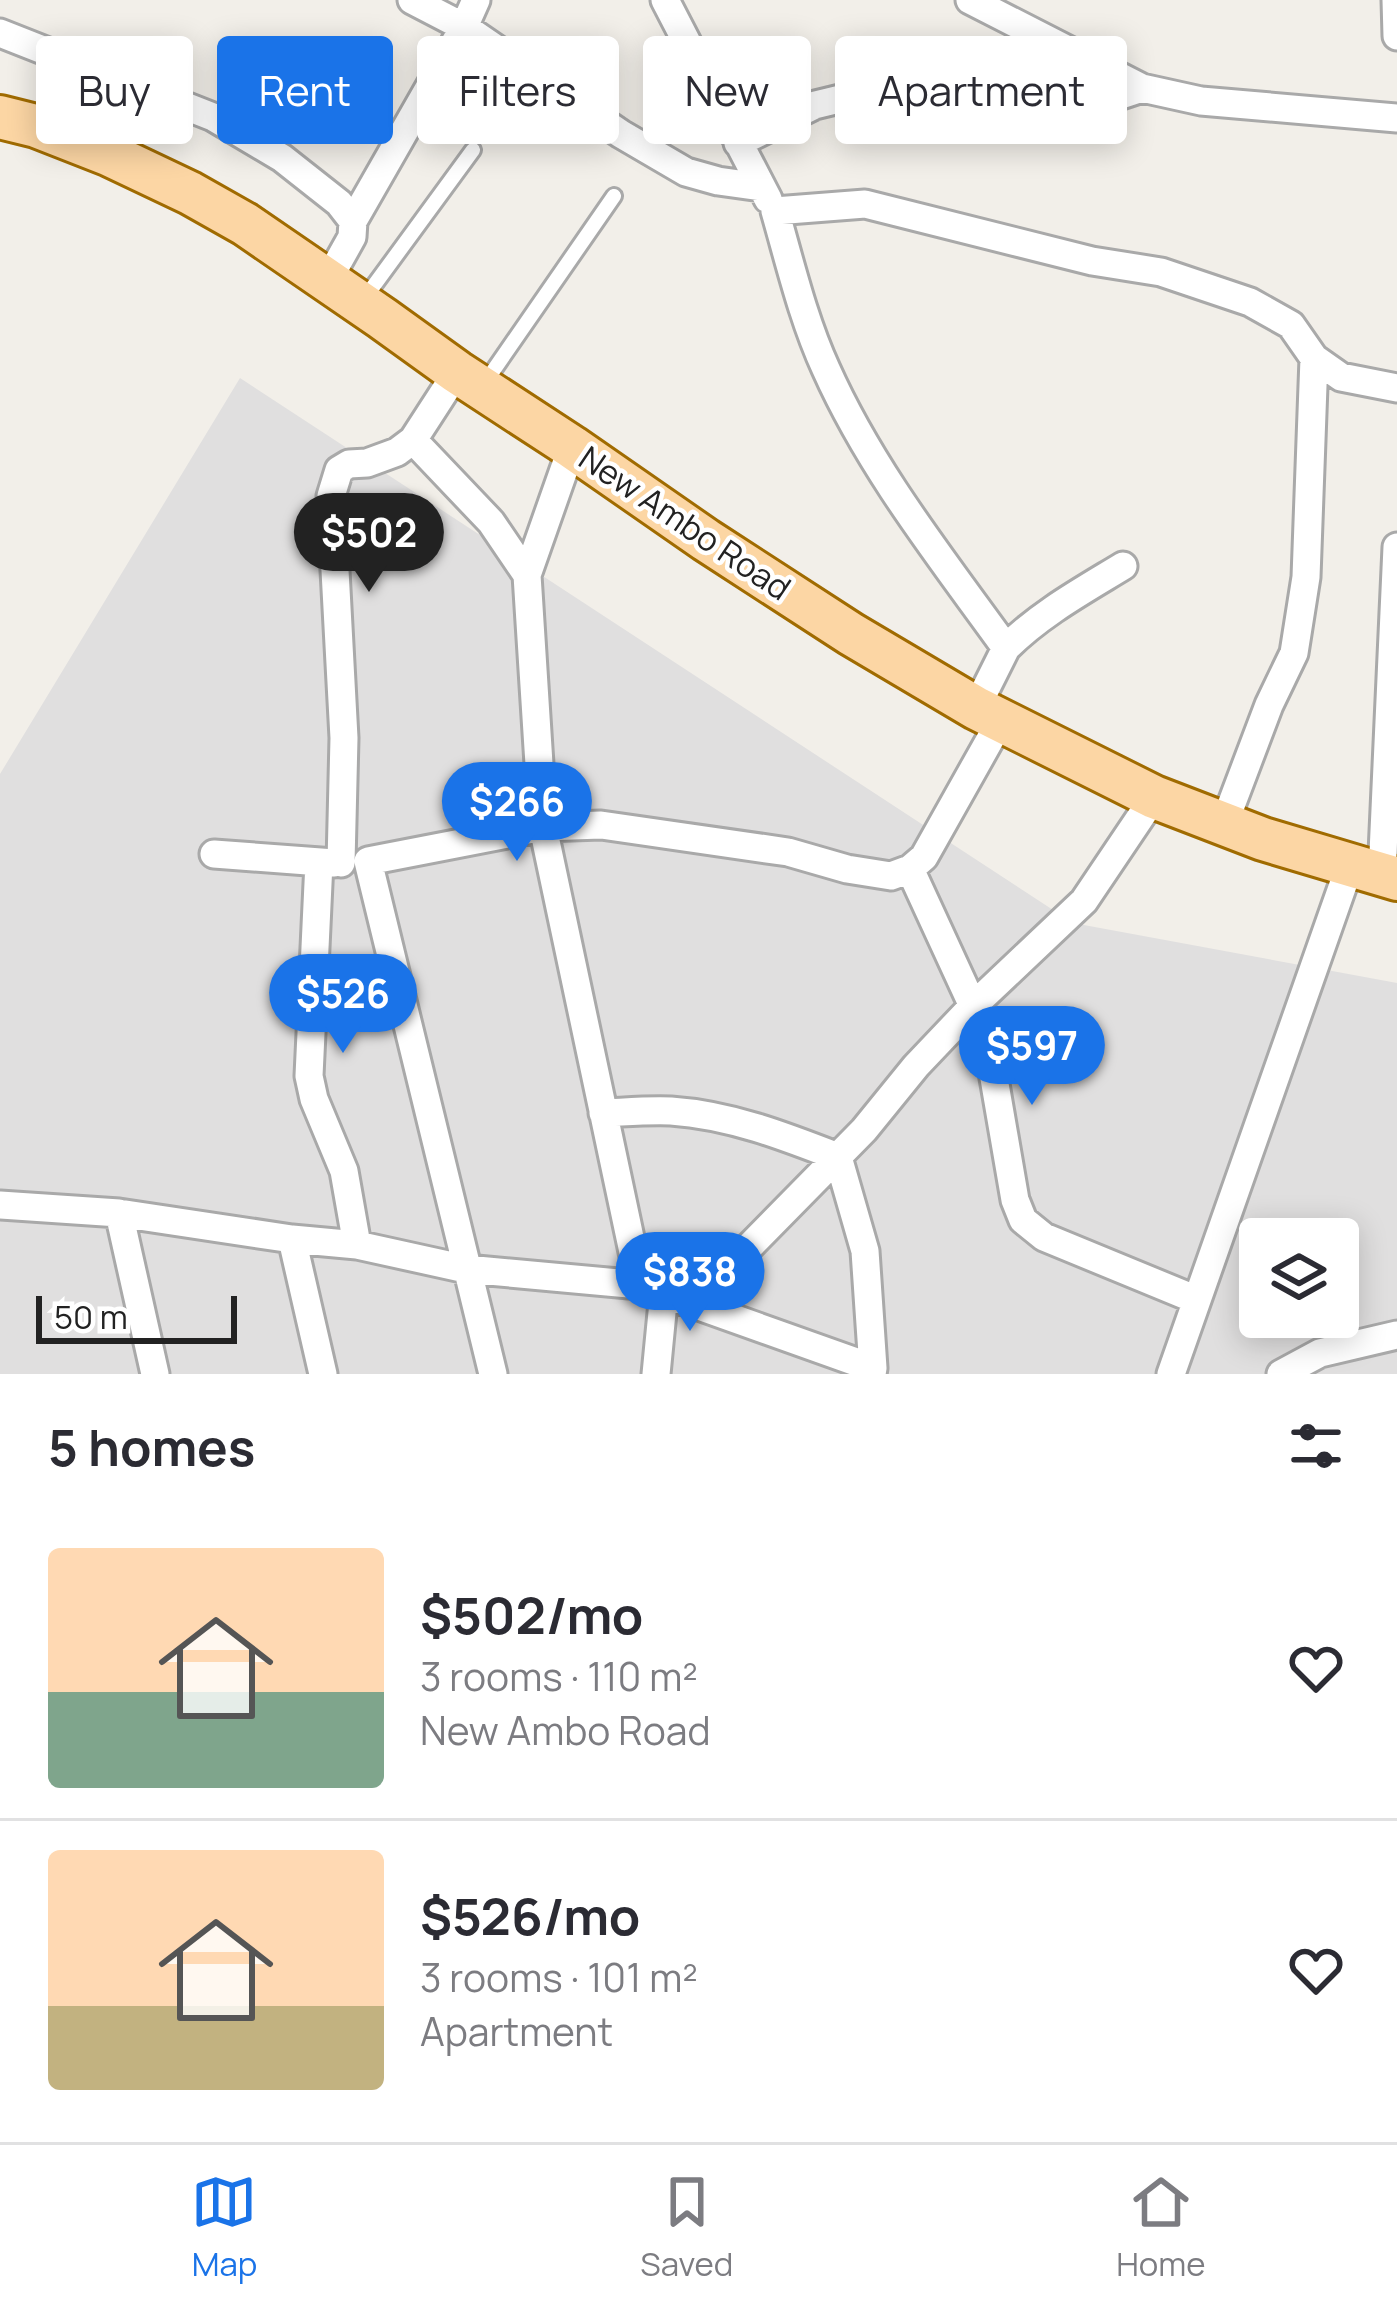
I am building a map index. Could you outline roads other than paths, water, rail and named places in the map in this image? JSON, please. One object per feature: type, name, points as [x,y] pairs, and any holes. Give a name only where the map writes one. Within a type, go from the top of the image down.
[{"type":"main road","name":"New Ambo Road","points":[[0,117],[110,155],[245,224],[779,587],[988,714],[1154,796],[1263,839],[1376,873]]},
{"type":"street","points":[[412,0],[464,27],[621,134],[686,172],[768,199],[865,204],[1092,261],[1161,272],[1250,302],[1291,326],[1314,358],[1341,377],[1397,388]]},
{"type":"street","points":[[345,292],[353,221],[476,0]]},
{"type":"street","points":[[665,0],[683,36]]},
{"type":"street","points":[[970,0],[1142,88],[1202,101],[1397,118]]},
{"type":"street","points":[[1396,0],[1397,37]]},
{"type":"street","points":[[0,33],[213,117],[282,158],[339,202],[353,221]]},
{"type":"street","points":[[811,107],[844,98],[895,94],[1066,104],[1112,98],[1142,88]]},
{"type":"street","points":[[739,144],[768,199],[826,370],[907,509],[1006,648]]},
{"type":"street","points":[[1224,824],[1269,704],[1294,653],[1306,577],[1314,358]]},
{"type":"street","points":[[357,1245],[344,1171],[314,1100],[309,1076],[343,862],[344,738],[331,496],[339,470],[397,452],[469,380]]},
{"type":"street","points":[[413,440],[491,522],[527,574]]},
{"type":"street","points":[[572,447],[527,574],[543,827],[604,1113],[652,1289],[656,1374]]},
{"type":"street","points":[[1171,1374],[1197,1300],[1376,873],[1397,547]]},
{"type":"street","points":[[214,854],[343,862],[543,827],[601,825],[788,852],[891,876],[924,857],[988,714],[1006,648],[1052,609],[1123,566]]},
{"type":"street","points":[[693,1304],[864,1130],[973,1006],[1084,902],[1154,796]]},
{"type":"street","points":[[343,862],[466,1269],[493,1374]]},
{"type":"street","points":[[910,869],[973,1006],[990,1055],[1015,1200],[1023,1220],[1044,1238],[1197,1300]]},
{"type":"street","points":[[604,1113],[669,1111],[709,1116],[760,1127],[838,1156]]},
{"type":"street","points":[[0,1205],[119,1213],[357,1245],[466,1269],[652,1289],[872,1371],[865,1251],[838,1156]]},
{"type":"street","points":[[119,1213],[155,1374]]},
{"type":"street","points":[[292,1239],[323,1374]]},
{"type":"street","points":[[1281,1374],[1320,1353],[1397,1335]]},
{"type":"lane","points":[[345,292],[473,150]]},
{"type":"lane","points":[[469,380],[614,196]]}]
